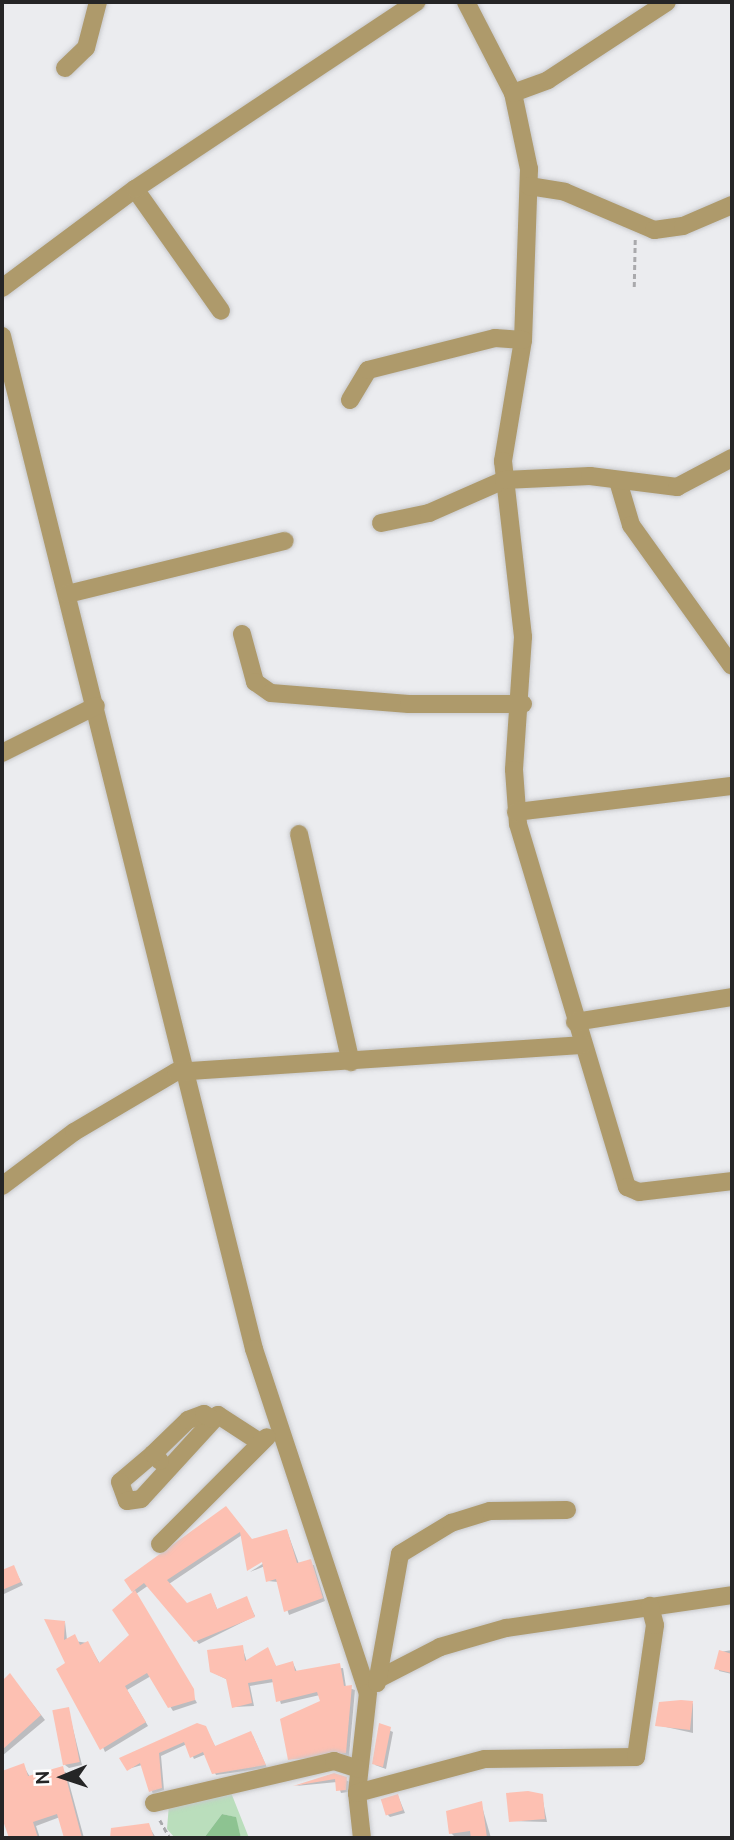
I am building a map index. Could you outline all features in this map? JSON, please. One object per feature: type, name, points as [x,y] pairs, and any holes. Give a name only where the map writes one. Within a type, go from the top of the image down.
[{"type":"street","points":[[65,68],[86,48],[98,2]]},
{"type":"street","points":[[2,288],[135,189],[416,2]]},
{"type":"street","points":[[466,2],[513,93],[530,186],[523,340],[504,480],[523,636],[523,704],[514,770],[516,812],[575,1022],[626,1187],[639,1192],[732,1181]]},
{"type":"street","points":[[513,93],[548,80],[667,2]]},
{"type":"street","points":[[530,186],[565,192],[622,219],[654,230],[684,226],[732,205]]},
{"type":"street","points":[[135,189],[221,312]]},
{"type":"street","points":[[2,335],[281,1435],[368,1693],[356,1793],[362,1838]]},
{"type":"street","points":[[350,400],[368,370],[495,338],[523,340]]},
{"type":"street","points":[[381,523],[429,513],[504,480],[618,481],[677,487],[732,458]]},
{"type":"street","points":[[618,481],[631,525],[732,666]]},
{"type":"street","points":[[67,594],[285,541]]},
{"type":"street","points":[[242,634],[255,682],[271,693],[409,704],[523,704]]},
{"type":"street","points":[[2,753],[96,706]]},
{"type":"street","points":[[516,812],[732,786]]},
{"type":"street","points":[[299,834],[351,1062]]},
{"type":"street","points":[[575,1022],[732,997]]},
{"type":"street","points":[[2,1186],[74,1132],[163,1077],[190,1071],[583,1045]]},
{"type":"street","points":[[212,1419],[204,1414],[188,1420],[120,1482],[122,1498],[141,1499],[212,1419],[227,1416],[258,1441]]},
{"type":"street","points":[[160,1544],[258,1441],[281,1435]]},
{"type":"street","points":[[153,1454],[168,1468]]},
{"type":"street","points":[[382,1677],[400,1554],[451,1523],[490,1511],[567,1510]]},
{"type":"street","points":[[368,1693],[382,1677],[440,1647],[506,1628],[732,1595]]},
{"type":"street","points":[[356,1793],[485,1759],[636,1757],[655,1625],[650,1606]]},
{"type":"street","points":[[153,1803],[334,1761],[359,1769]]},
{"type":"path","points":[[622,219],[639,254],[634,287]]},
{"type":"path","points":[[153,1803],[170,1838]]},
{"type":"green space","points":[[230,1790],[249,1838],[241,1838],[235,1817],[222,1814],[204,1838],[175,1838],[167,1829],[169,1804]]},
{"type":"green space","points":[[222,1814],[236,1817],[241,1838],[204,1838]]},
{"type":"building","points":[[226,1506],[252,1539],[287,1529],[297,1563],[311,1559],[323,1598],[284,1612],[276,1579],[266,1582],[262,1562],[247,1571],[240,1532],[167,1580],[187,1603],[211,1593],[217,1609],[247,1596],[255,1617],[194,1642],[144,1583],[132,1592],[124,1580]]},
{"type":"building","points":[[14,1565],[21,1582],[2,1590],[2,1570]]},
{"type":"building","points":[[135,1590],[194,1689],[195,1700],[168,1708],[147,1673],[125,1686],[146,1722],[100,1750],[56,1669],[65,1663],[44,1619],[65,1621],[64,1640],[75,1634],[80,1645],[88,1641],[99,1663],[129,1635],[112,1610]]},
{"type":"building","points":[[243,1645],[245,1661],[268,1647],[276,1666],[293,1661],[295,1671],[340,1663],[344,1686],[352,1685],[346,1753],[288,1760],[280,1719],[320,1701],[317,1692],[276,1702],[272,1679],[248,1683],[252,1703],[232,1708],[226,1679],[210,1672],[207,1650]]},
{"type":"building","points":[[719,1650],[732,1654],[732,1673],[714,1669]]},
{"type":"building","points":[[10,1673],[41,1715],[2,1750],[2,1681]]},
{"type":"building","points":[[693,1701],[690,1730],[655,1726],[659,1702]]},
{"type":"building","points":[[69,1707],[80,1762],[63,1765],[52,1710]]},
{"type":"building","points":[[197,1723],[206,1726],[215,1746],[251,1731],[266,1765],[212,1774],[203,1752],[190,1758],[184,1742],[159,1753],[162,1788],[149,1792],[140,1763],[127,1771],[119,1758]]},
{"type":"building","points":[[379,1723],[391,1727],[383,1767],[372,1764]]},
{"type":"building","points":[[24,1763],[28,1776],[63,1766],[82,1838],[64,1838],[57,1814],[33,1822],[38,1838],[9,1838],[2,1818],[2,1771]]},
{"type":"building","points":[[334,1773],[347,1777],[346,1790],[336,1791],[335,1779],[293,1786]]},
{"type":"building","points":[[528,1791],[543,1794],[545,1819],[509,1822],[506,1793]]},
{"type":"building","points":[[398,1794],[403,1810],[386,1816],[381,1799]]},
{"type":"building","points":[[482,1801],[487,1838],[471,1838],[470,1831],[449,1834],[446,1811]]},
{"type":"building","points":[[149,1823],[154,1838],[110,1838],[111,1828]]}]
